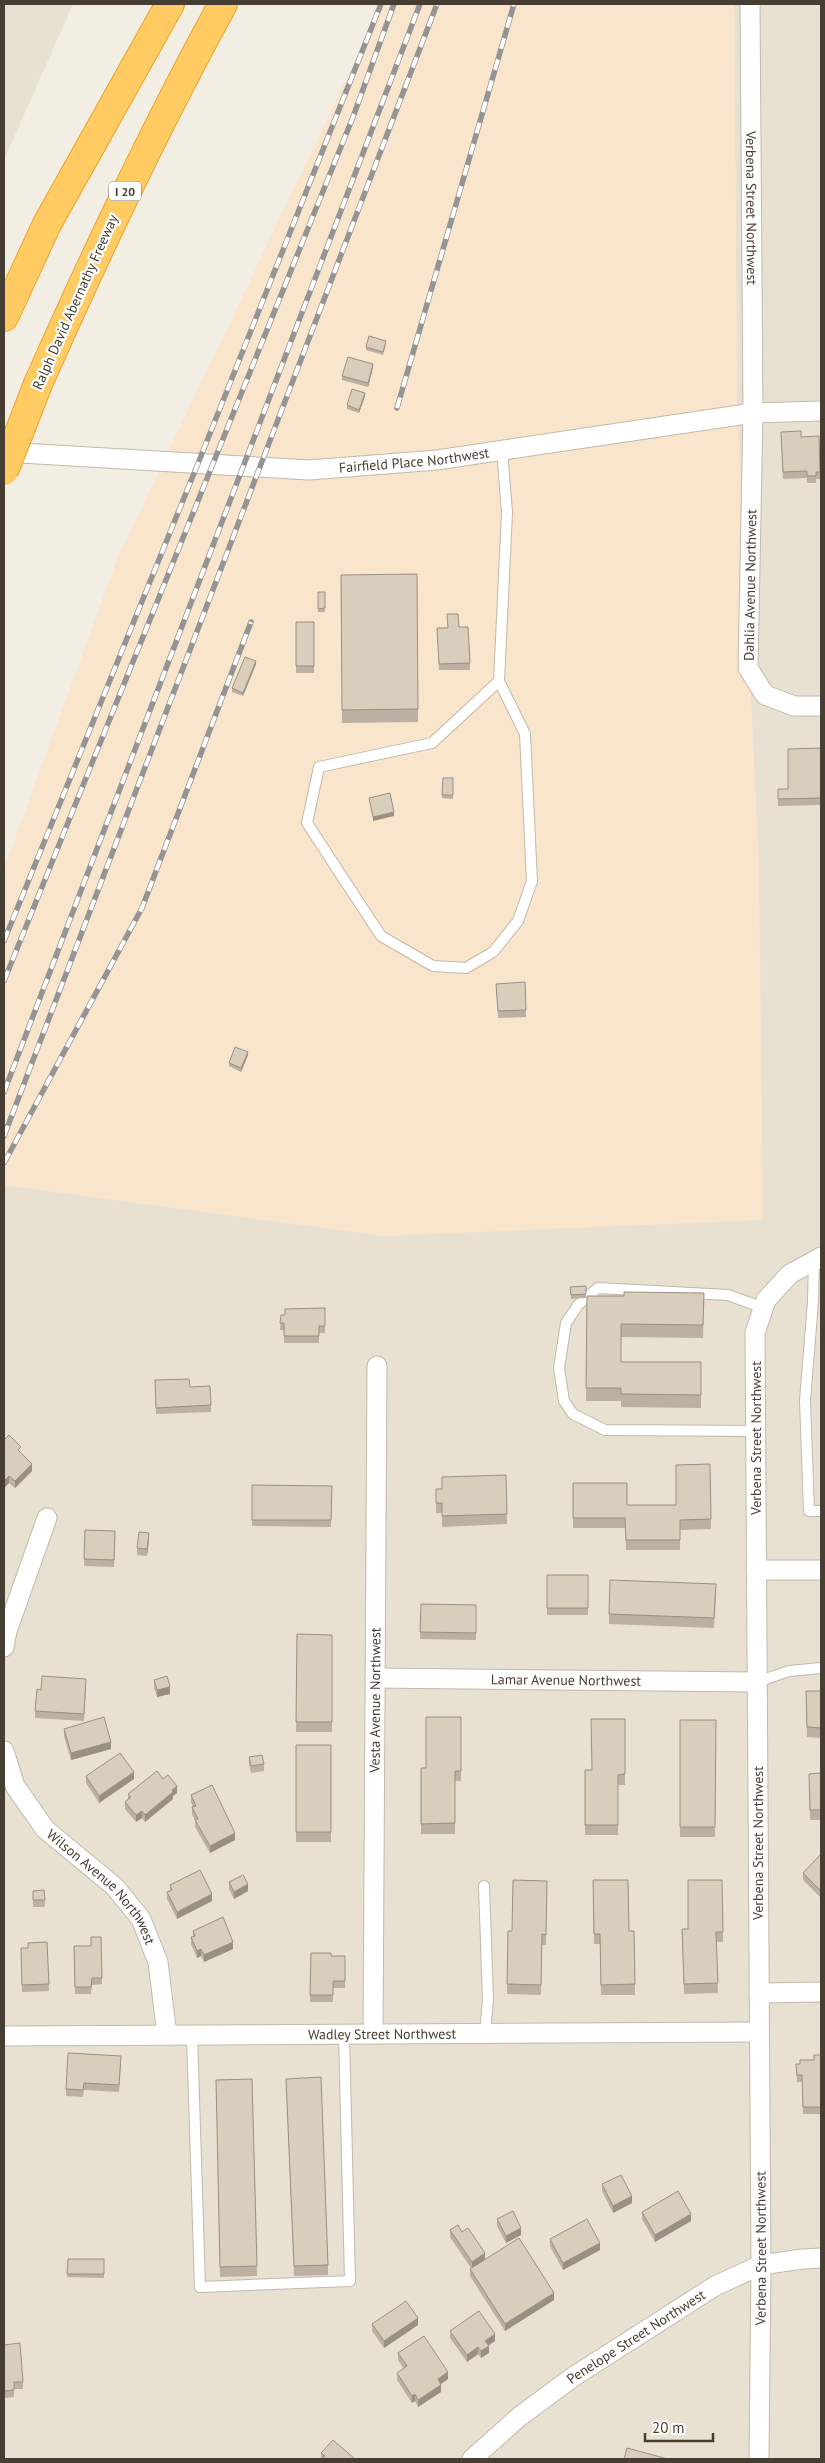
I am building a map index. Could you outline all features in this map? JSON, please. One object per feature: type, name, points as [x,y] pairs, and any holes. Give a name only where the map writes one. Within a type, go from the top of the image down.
[{"type":"highway","points":[[4,317],[47,224],[170,4]]},
{"type":"highway","name":"Ralph David Abernathy Freeway","points":[[4,471],[38,384],[122,198],[173,96],[223,4]]},
{"type":"street","name":"Verbena Street Northwest","points":[[750,4],[752,413]]},
{"type":"street","name":"Fairfield Place Northwest","points":[[4,452],[309,470],[437,460],[752,413],[821,412]]},
{"type":"street","name":"Dahlia Avenue Northwest","points":[[752,413],[748,668],[765,694],[794,706],[821,706]]},
{"type":"street","name":"Verbena Street Northwest","points":[[759,2459],[761,2265],[756,1333],[766,1300],[790,1274],[818,1259]]},
{"type":"street","name":"Vesta Avenue Northwest","points":[[373,2034],[377,1366]]},
{"type":"street","points":[[4,1647],[7,1631],[48,1518]]},
{"type":"street","points":[[756,1570],[821,1570]]},
{"type":"street","name":"Lamar Avenue Northwest","points":[[374,1678],[757,1682]]},
{"type":"street","name":"Wilson Avenue Northwest","points":[[4,1751],[15,1786],[45,1829],[115,1888],[141,1919],[158,1962],[167,2035]]},
{"type":"street","points":[[759,1993],[821,1992]]},
{"type":"street","name":"Wadley Street Northwest","points":[[4,2036],[759,2032]]},
{"type":"street","name":"Penelope Street Northwest","points":[[472,2459],[519,2417],[574,2377],[715,2286],[761,2265],[802,2258],[821,2258]]},
{"type":"lane","points":[[499,681],[432,743],[319,767],[307,823],[381,936],[433,966],[466,968],[494,952],[518,921],[532,881],[524,734],[499,681],[507,512],[502,450]]},
{"type":"lane","points":[[818,1259],[805,1409],[809,1511],[821,1511]]},
{"type":"lane","points":[[756,1431],[632,1432],[605,1430],[573,1414],[564,1401],[559,1368],[566,1323],[578,1305],[598,1288],[728,1295],[764,1308]]},
{"type":"lane","points":[[757,1682],[789,1671],[821,1668]]},
{"type":"lane","points":[[484,1886],[488,1999],[485,2034]]},
{"type":"lane","points":[[192,2035],[200,2288],[350,2281],[344,2034]]},
{"type":"shaded area","points":[[4,4],[73,4],[4,160]]},
{"type":"shaded area","points":[[382,4],[734,4],[737,405],[759,873],[763,1220],[386,1236],[4,1185],[4,869],[118,557]]},
{"type":"shaded area","points":[[734,4],[821,4],[821,2459],[4,2459],[4,1185],[386,1236],[759,873],[737,405]]},
{"type":"building","points":[[369,336],[386,341],[383,352],[366,347]]},
{"type":"building","points":[[348,357],[373,364],[368,383],[342,376]]},
{"type":"building","points":[[352,389],[365,393],[359,410],[347,405]]},
{"type":"building","points":[[801,431],[801,437],[819,436],[820,472],[816,472],[816,476],[807,476],[807,471],[783,472],[781,432]]},
{"type":"building","points":[[417,574],[418,709],[342,710],[341,575]]},
{"type":"building","points":[[318,592],[325,592],[325,608],[318,609]]},
{"type":"building","points":[[447,614],[458,614],[459,627],[468,627],[470,663],[439,664],[437,628],[448,628]]},
{"type":"building","points":[[296,622],[314,622],[314,666],[296,666]]},
{"type":"building","points":[[245,657],[256,661],[243,693],[232,688]]},
{"type":"building","points":[[821,748],[821,798],[778,799],[778,789],[788,789],[788,749]]},
{"type":"building","points":[[443,778],[453,778],[453,795],[442,795]]},
{"type":"building","points":[[390,793],[394,812],[373,817],[369,798]]},
{"type":"building","points":[[525,982],[526,1010],[498,1011],[496,984]]},
{"type":"building","points":[[235,1047],[248,1052],[241,1068],[229,1063]]},
{"type":"building","points":[[586,1286],[586,1294],[571,1295],[570,1287]]},
{"type":"building","points":[[624,1292],[704,1293],[703,1325],[621,1324],[621,1362],[701,1362],[701,1395],[621,1394],[621,1388],[586,1388],[587,1296],[624,1296]]},
{"type":"building","points":[[325,1308],[325,1326],[319,1326],[319,1336],[284,1336],[284,1323],[280,1323],[281,1315],[285,1315],[285,1309]]},
{"type":"building","points":[[189,1379],[190,1387],[210,1386],[211,1405],[156,1408],[155,1380]]},
{"type":"building","points":[[9,1435],[21,1447],[18,1450],[32,1464],[15,1481],[9,1476],[4,1481],[4,1440]]},
{"type":"building","points":[[710,1464],[711,1519],[680,1520],[680,1540],[626,1540],[625,1518],[573,1518],[573,1483],[627,1483],[627,1505],[676,1505],[676,1465]]},
{"type":"building","points":[[506,1475],[507,1514],[442,1516],[442,1503],[436,1503],[436,1489],[442,1489],[442,1477]]},
{"type":"building","points":[[252,1485],[332,1486],[331,1520],[252,1520]]},
{"type":"building","points":[[85,1530],[115,1531],[114,1560],[84,1559]]},
{"type":"building","points":[[139,1532],[149,1533],[147,1549],[137,1548]]},
{"type":"building","points":[[547,1575],[588,1575],[588,1608],[547,1608]]},
{"type":"building","points":[[610,1580],[716,1584],[714,1618],[609,1614]]},
{"type":"building","points":[[421,1604],[476,1605],[476,1633],[420,1632]]},
{"type":"building","points":[[297,1634],[332,1635],[332,1722],[296,1722]]},
{"type":"building","points":[[42,1676],[86,1679],[84,1714],[35,1711],[37,1689],[41,1690]]},
{"type":"building","points":[[167,1676],[170,1687],[157,1690],[154,1680]]},
{"type":"building","points":[[806,1691],[821,1691],[821,1728],[807,1727]]},
{"type":"building","points":[[104,1717],[111,1742],[71,1753],[64,1729]]},
{"type":"building","points":[[426,1717],[461,1717],[461,1771],[455,1771],[455,1823],[421,1824],[421,1768],[426,1768]]},
{"type":"building","points":[[591,1719],[625,1719],[625,1774],[618,1775],[618,1825],[585,1825],[585,1770],[592,1770]]},
{"type":"building","points":[[680,1720],[716,1720],[715,1827],[680,1827]]},
{"type":"building","points":[[296,1745],[331,1745],[331,1832],[296,1832]]},
{"type":"building","points":[[120,1753],[134,1772],[99,1796],[86,1776]]},
{"type":"building","points":[[262,1755],[264,1764],[251,1766],[249,1757]]},
{"type":"building","points":[[157,1771],[163,1779],[168,1775],[177,1786],[172,1790],[173,1792],[145,1815],[142,1811],[136,1815],[125,1802],[131,1797],[128,1794]]},
{"type":"building","points":[[821,1773],[821,1810],[810,1810],[809,1774]]},
{"type":"building","points":[[212,1785],[235,1833],[210,1846],[195,1820],[198,1819],[192,1807],[196,1806],[191,1795]]},
{"type":"building","points":[[821,1854],[821,1891],[803,1873]]},
{"type":"building","points":[[200,1870],[212,1894],[177,1912],[167,1892],[172,1890],[170,1885]]},
{"type":"building","points":[[243,1875],[248,1884],[234,1892],[229,1882]]},
{"type":"building","points":[[513,1880],[547,1881],[546,1935],[542,1934],[541,1985],[507,1984],[508,1931],[512,1931]]},
{"type":"building","points":[[593,1880],[628,1880],[629,1931],[634,1931],[635,1984],[601,1985],[600,1934],[594,1934]]},
{"type":"building","points":[[688,1880],[722,1880],[723,1932],[716,1932],[718,1983],[684,1984],[682,1929],[688,1929]]},
{"type":"building","points":[[44,1890],[45,1900],[33,1900],[33,1891]]},
{"type":"building","points":[[223,1917],[233,1942],[204,1955],[201,1949],[197,1951],[191,1937],[195,1936],[193,1931]]},
{"type":"building","points":[[91,1937],[101,1937],[102,1978],[92,1978],[91,1987],[75,1987],[74,1946],[91,1946]]},
{"type":"building","points":[[47,1942],[49,1984],[22,1985],[21,1948],[28,1948],[28,1943]]},
{"type":"building","points":[[311,1953],[331,1953],[331,1956],[345,1956],[345,1981],[333,1981],[333,1995],[310,1995]]},
{"type":"building","points":[[68,2053],[121,2056],[119,2085],[84,2083],[83,2090],[66,2089]]},
{"type":"building","points":[[814,2055],[821,2055],[821,2107],[803,2107],[802,2075],[797,2075],[796,2064],[800,2064],[800,2060],[814,2060]]},
{"type":"building","points":[[321,2077],[328,2265],[294,2266],[286,2079]]},
{"type":"building","points":[[252,2079],[257,2266],[220,2267],[216,2080]]},
{"type":"building","points":[[621,2175],[632,2196],[613,2206],[602,2184]]},
{"type":"building","points":[[678,2191],[691,2214],[655,2235],[642,2212]]},
{"type":"building","points":[[513,2211],[521,2228],[506,2236],[497,2219]]},
{"type":"building","points":[[587,2219],[600,2243],[563,2263],[550,2239]]},
{"type":"building","points":[[458,2225],[462,2232],[468,2228],[485,2253],[472,2262],[450,2230]]},
{"type":"building","points":[[519,2238],[554,2293],[505,2324],[470,2269]]},
{"type":"building","points":[[68,2259],[104,2259],[104,2274],[67,2274]]},
{"type":"building","points":[[406,2301],[418,2318],[384,2341],[372,2324]]},
{"type":"building","points":[[479,2311],[495,2334],[485,2341],[489,2346],[481,2351],[478,2347],[467,2355],[450,2331]]},
{"type":"building","points":[[424,2336],[448,2372],[438,2379],[441,2385],[418,2400],[415,2394],[412,2396],[397,2373],[407,2366],[398,2353]]},
{"type":"building","points":[[20,2343],[23,2382],[14,2382],[14,2390],[4,2391],[4,2345]]},
{"type":"building","points":[[333,2440],[355,2459],[322,2459],[325,2456],[321,2453]]},
{"type":"building","points":[[627,2448],[668,2459],[624,2459]]},
{"type":"railway","points":[[4,941],[197,466],[381,4]]},
{"type":"railway","points":[[4,981],[353,117],[394,4]]},
{"type":"railway","points":[[4,1092],[420,4]]},
{"type":"railway","points":[[4,1136],[437,4]]},
{"type":"railway","points":[[397,408],[514,4]]},
{"type":"railway","points":[[4,1163],[142,908],[251,622]]}]
